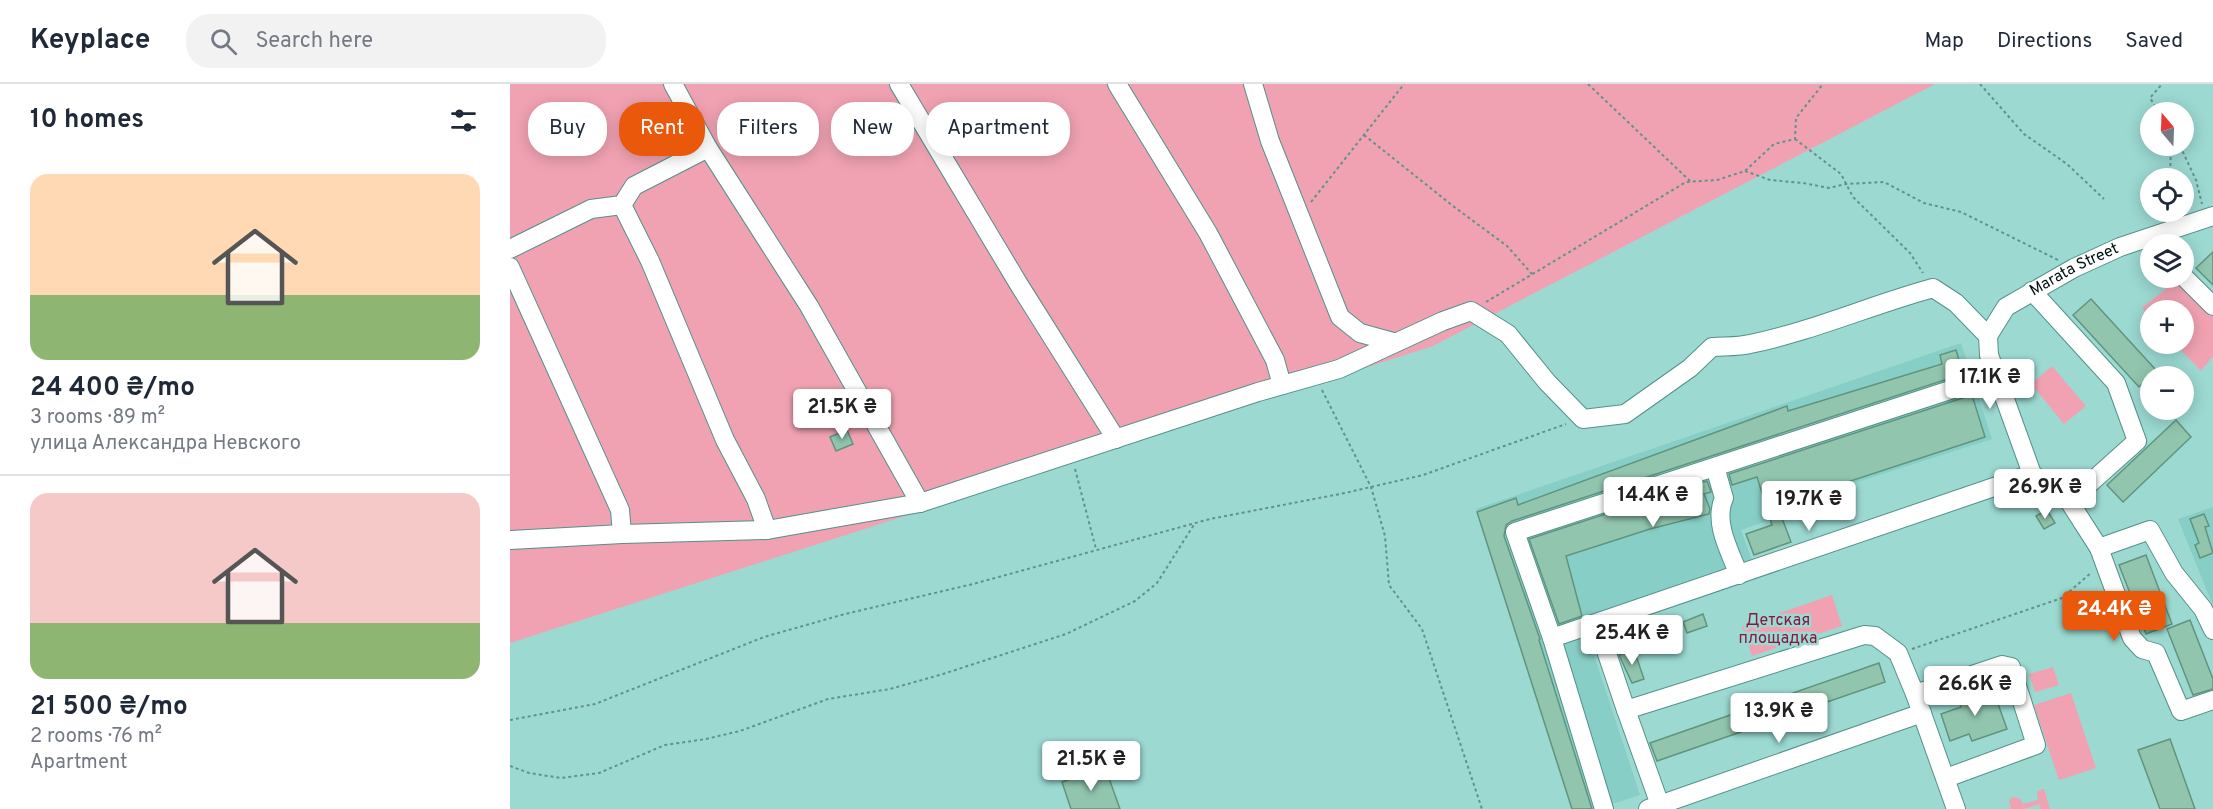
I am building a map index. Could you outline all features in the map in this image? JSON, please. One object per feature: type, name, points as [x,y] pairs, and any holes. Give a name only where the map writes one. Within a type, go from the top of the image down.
[{"type":"street","points":[[898,84],[1018,283],[1116,439]]},
{"type":"street","points":[[1117,84],[1208,233],[1275,360],[1282,384]]},
{"type":"street","points":[[1253,84],[1270,141],[1340,317],[1360,333],[1394,342]]},
{"type":"street","points":[[674,85],[708,148],[809,306],[920,503]]},
{"type":"street","points":[[622,205],[634,186],[708,148]]},
{"type":"street","points":[[510,249],[591,209],[622,205]]},
{"type":"street","points":[[622,205],[650,261],[725,440],[756,499],[767,530]]},
{"type":"street","name":"Marata Street","points":[[2169,234],[2209,217]]},
{"type":"street","name":"Marata Street","points":[[1988,336],[2006,307],[2032,291],[2074,268],[2120,248],[2140,244]]},
{"type":"street","points":[[510,267],[620,510],[622,534]]},
{"type":"street","points":[[2194,287],[2213,306]]},
{"type":"street","points":[[510,540],[767,530],[920,503],[1282,384],[1339,369],[1394,342],[1471,311],[1508,334],[1547,382],[1583,419],[1625,414],[1690,368],[1712,347],[1748,345],[1842,319],[1891,299],[1933,288],[1956,303],[1988,336],[1989,355],[2032,474],[2070,501],[2101,555],[2132,638],[2142,649],[2156,653],[2181,711],[2213,700]]},
{"type":"street","points":[[2032,291],[2116,383],[2137,441],[2070,501]]},
{"type":"street","points":[[1604,809],[1552,638],[1515,532],[1996,375]]},
{"type":"street","points":[[1715,467],[1724,498],[1719,508],[1725,540],[1739,575]]},
{"type":"street","points":[[1552,638],[2032,474]]},
{"type":"street","points":[[2101,555],[2150,530],[2174,573],[2203,609],[2213,630]]},
{"type":"street","points":[[1597,624],[1626,710],[1654,807],[1922,713]]},
{"type":"street","points":[[1626,710],[1864,635],[1875,636],[1898,654],[1915,694],[1956,809]]},
{"type":"street","points":[[1915,694],[2002,665],[2011,667],[2036,745],[1946,778]]},
{"type":"path","points":[[1299,217],[1404,84]]},
{"type":"path","points":[[1588,84],[1690,181]]},
{"type":"path","points":[[1980,84],[2024,134],[2067,164],[2104,199]]},
{"type":"path","points":[[2153,102],[2150,98],[2162,84]]},
{"type":"path","points":[[1795,139],[1796,118],[1822,85]]},
{"type":"path","points":[[1365,135],[1507,246],[1532,274]]},
{"type":"path","points":[[1471,311],[1686,182],[1717,180],[1745,171],[1774,144],[1795,139],[1841,174],[1852,197],[1910,253],[1933,288]]},
{"type":"path","points":[[2185,156],[2209,217]]},
{"type":"path","points":[[1745,171],[1770,180],[1829,188],[1846,184],[1884,182],[1924,203],[1961,212],[2074,268]]},
{"type":"path","points":[[1320,386],[1371,487],[1385,536],[1389,585],[1422,629],[1482,809]]},
{"type":"path","points":[[510,720],[596,704],[764,637],[845,614],[973,584],[1195,523],[1423,475],[1583,419]]},
{"type":"path","points":[[1074,466],[1096,549]]},
{"type":"path","points":[[510,766],[529,773],[561,778],[599,773],[665,745],[740,731],[828,699],[891,689],[1066,634],[1135,601],[1157,583],[1195,523]]},
{"type":"path","points":[[1898,654],[2062,598],[2101,555]]},
{"type":"shaded area","points":[[1961,343],[1992,439],[1807,498],[1803,508],[1741,530],[1753,563],[1583,621],[1640,795],[1597,809],[1572,809],[1476,509]]},
{"type":"shaded area","points":[[2213,507],[2213,606],[2178,519]]},
{"type":"green space","points":[[510,84],[1935,84],[1433,346],[510,643]]},
{"type":"green space","points":[[2167,288],[2187,288],[2213,314],[2213,356],[2201,371],[2185,354],[2194,354],[2194,300],[2152,300]]},
{"type":"green space","points":[[2052,366],[2086,406],[2064,424],[2031,384]]},
{"type":"green space","name":"Детская площадка","points":[[1832,595],[1842,626],[1752,656],[1742,626]]},
{"type":"green space","points":[[2053,667],[2059,685],[2035,692],[2029,674]]},
{"type":"green space","points":[[2071,693],[2096,768],[2059,780],[2034,705]]},
{"type":"green space","points":[[2044,789],[2050,809],[2041,809],[2039,804],[2024,809],[2009,809],[2011,808],[2009,801],[2012,797],[2019,798],[2023,804],[2038,800],[2037,792]]},
{"type":"building","points":[[2213,252],[2213,285],[2196,268]]},
{"type":"building","points":[[2091,299],[2152,366],[2140,366],[2139,387],[2073,315]]},
{"type":"building","points":[[1956,350],[1963,374],[1512,521],[1506,525],[1504,536],[1540,639],[1592,809],[1572,809],[1477,512],[1516,498],[1518,505],[1787,406],[1788,411],[1942,364],[1940,355]]},
{"type":"building","points":[[1972,395],[1985,437],[1777,505],[1791,542],[1754,555],[1746,534],[1772,525],[1757,477],[1732,485],[1729,474]]},
{"type":"building","points":[[2176,420],[2191,437],[2123,502],[2107,485]]},
{"type":"building","points":[[847,430],[853,444],[836,451],[830,437]]},
{"type":"building","points":[[1707,481],[1711,492],[1704,494],[1710,509],[1709,514],[1650,529],[1566,556],[1582,616],[1559,624],[1529,539]]},
{"type":"building","points":[[2047,510],[2055,523],[2044,529],[2036,516]]},
{"type":"building","points":[[2204,514],[2209,526],[2205,527],[2213,553],[2200,558],[2195,545],[2199,543],[2190,519]]},
{"type":"building","points":[[2146,555],[2172,624],[2146,634],[2119,565]]},
{"type":"building","points":[[1703,614],[1707,626],[1687,633],[1683,622]]},
{"type":"building","points":[[2190,620],[2213,679],[2213,689],[2193,695],[2167,629]]},
{"type":"building","points":[[1634,650],[1644,679],[1632,683],[1619,655]]},
{"type":"building","points":[[1879,663],[1885,682],[1657,761],[1650,743]]},
{"type":"building","points":[[1992,687],[2007,729],[1972,741],[1969,734],[1950,741],[1941,714],[1961,707],[1958,699]]},
{"type":"building","points":[[2170,739],[2195,809],[2160,809],[2138,750]]},
{"type":"building","points":[[1105,767],[1120,809],[1071,809],[1062,782]]}]
